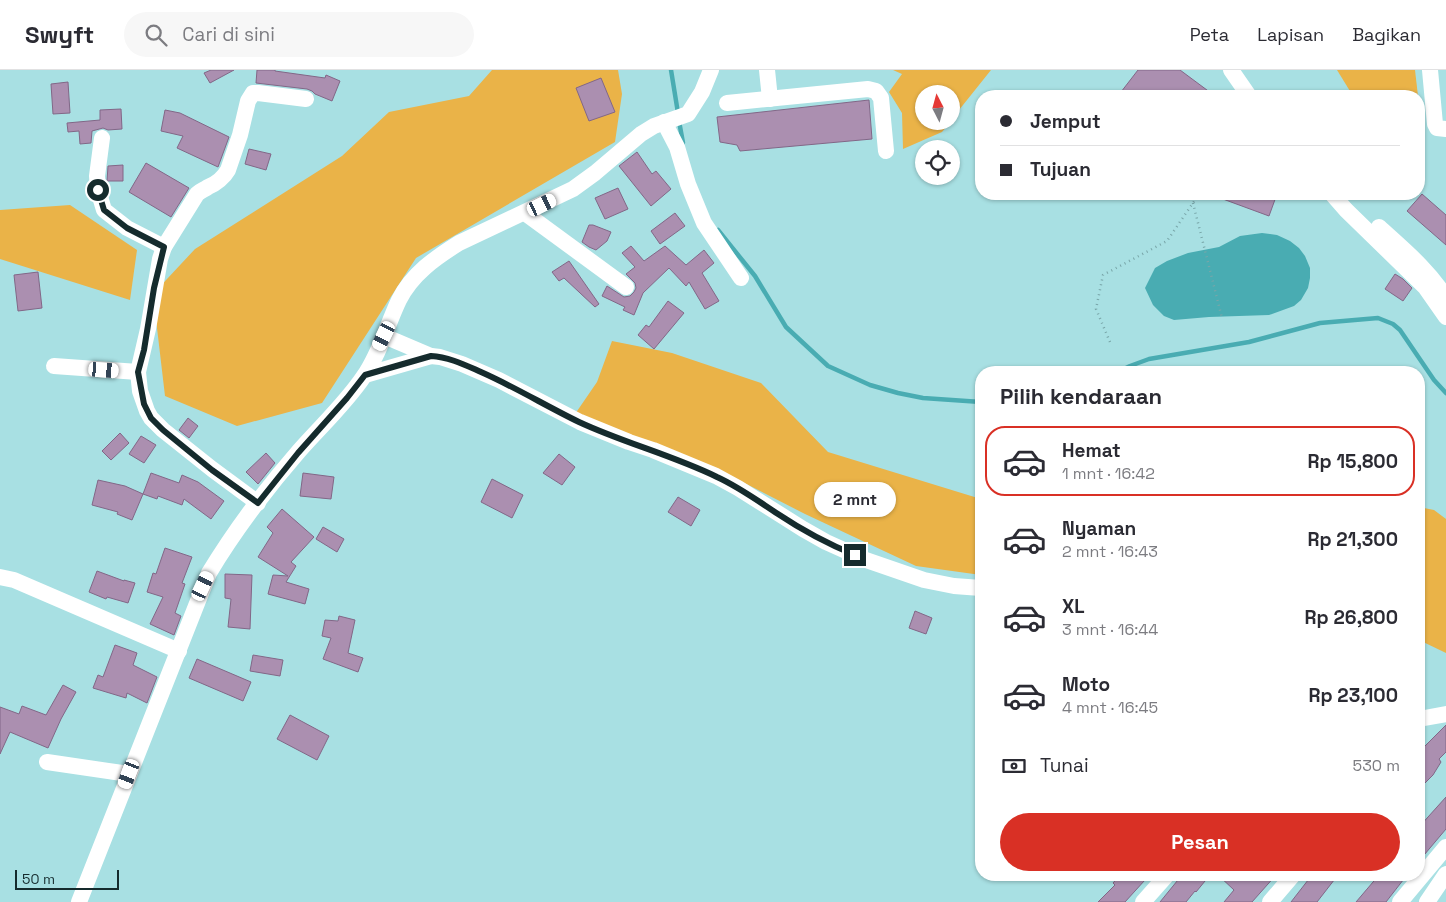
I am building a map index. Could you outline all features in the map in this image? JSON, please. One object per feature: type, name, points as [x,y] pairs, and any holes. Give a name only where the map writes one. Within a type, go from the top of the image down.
[{"type":"street","points":[[79,902],[209,573],[232,535],[298,453],[365,375],[407,286],[426,266],[459,243],[578,186],[641,134],[688,114],[694,106],[711,70]]},
{"type":"street","points":[[766,70],[770,99]]},
{"type":"street","points":[[1232,70],[1244,90]]},
{"type":"street","points":[[1243,70],[1256,90]]},
{"type":"street","points":[[1430,70],[1435,124],[1437,128],[1446,129]]},
{"type":"street","points":[[727,103],[868,89],[876,91],[881,98],[886,150]]},
{"type":"street","points":[[258,503],[177,443],[151,418],[144,404],[138,372],[164,247],[197,194],[225,175],[228,170],[240,135],[245,109],[251,96],[258,93],[306,99]]},
{"type":"street","points":[[673,119],[677,147],[688,184],[704,223],[741,278]]},
{"type":"street","points":[[102,138],[97,176],[98,190],[104,210],[127,228],[164,247]]},
{"type":"street","points":[[1337,200],[1436,290]]},
{"type":"street","points":[[1351,200],[1412,257],[1436,290],[1446,317]]},
{"type":"street","points":[[525,213],[626,287]]},
{"type":"street","points":[[384,336],[431,356],[462,364],[499,380],[580,422],[716,476],[810,533],[844,551],[924,580],[954,586],[975,588]]},
{"type":"street","points":[[365,375],[431,356]]},
{"type":"street","points":[[54,366],[138,372]]},
{"type":"street","points":[[0,577],[14,580],[179,650]]},
{"type":"street","points":[[1425,721],[1446,714]]},
{"type":"street","points":[[47,762],[129,774]]},
{"type":"street","points":[[1425,872],[1446,847]]},
{"type":"street","points":[[1427,902],[1446,874]]},
{"type":"street","points":[[1142,902],[1161,881]]},
{"type":"street","points":[[1270,902],[1288,881]]},
{"type":"street","points":[[1400,902],[1418,881]]},
{"type":"path","points":[[1110,342],[1096,309],[1103,275],[1167,241],[1195,200]]},
{"type":"path","points":[[1193,203],[1222,318]]},
{"type":"shaded area","points":[[492,70],[618,70],[622,94],[615,142],[416,258],[322,403],[237,426],[165,396],[153,294],[195,249],[342,156],[389,112],[469,96]]},
{"type":"shaded area","points":[[893,70],[991,70],[960,109],[960,85],[915,85],[915,130],[944,130],[924,140],[915,140],[915,144],[903,149],[902,113],[889,92],[902,74]]},
{"type":"shaded area","points":[[1337,70],[1415,70],[1417,90],[1349,90]]},
{"type":"shaded area","points":[[70,205],[137,250],[130,300],[0,259],[0,210]]},
{"type":"shaded area","points":[[612,341],[672,353],[761,383],[828,452],[975,497],[975,574],[916,566],[805,514],[715,468],[573,417],[597,382]]},
{"type":"shaded area","points":[[1425,508],[1434,510],[1446,519],[1446,653],[1425,643]]},
{"type":"water","points":[[1262,233],[1277,235],[1290,241],[1305,256],[1310,268],[1308,288],[1301,300],[1294,306],[1269,315],[1174,320],[1164,316],[1153,305],[1145,288],[1155,268],[1188,253],[1219,247],[1240,236]]},
{"type":"building","points":[[211,70],[234,70],[210,83],[204,73]]},
{"type":"building","points":[[257,70],[275,70],[325,78],[326,75],[340,81],[332,101],[307,89],[256,83]]},
{"type":"building","points":[[1138,70],[1180,70],[1207,90],[1123,90]]},
{"type":"building","points":[[601,78],[615,112],[589,121],[576,88]]},
{"type":"building","points":[[68,82],[70,113],[53,114],[51,84]]},
{"type":"building","points":[[869,100],[872,139],[740,151],[737,145],[720,142],[717,117]]},
{"type":"building","points":[[121,109],[122,129],[108,130],[103,128],[92,131],[91,143],[80,144],[79,131],[68,132],[67,123],[100,120],[100,110]]},
{"type":"building","points":[[165,110],[180,113],[229,137],[218,167],[177,148],[183,136],[161,131]]},
{"type":"building","points":[[249,149],[271,154],[266,170],[245,164]]},
{"type":"building","points":[[637,152],[652,174],[656,171],[671,189],[651,206],[619,166]]},
{"type":"building","points":[[146,163],[189,188],[171,217],[129,192]]},
{"type":"building","points":[[123,165],[123,181],[107,181],[108,166]]},
{"type":"building","points":[[618,188],[628,209],[605,219],[595,198]]},
{"type":"building","points":[[1425,197],[1446,215],[1446,245],[1407,211],[1417,200],[1425,200]]},
{"type":"building","points":[[1226,200],[1275,200],[1269,216]]},
{"type":"building","points":[[675,213],[685,226],[660,244],[651,231]]},
{"type":"building","points":[[589,225],[611,232],[607,241],[596,250],[582,242]]},
{"type":"building","points":[[631,246],[644,261],[665,246],[686,265],[704,250],[714,263],[702,273],[719,301],[705,309],[689,282],[686,286],[669,268],[643,293],[634,315],[623,310],[625,307],[602,296],[607,286],[624,297],[630,296],[634,292],[636,288],[635,283],[626,274],[635,267],[622,253]]},
{"type":"building","points":[[569,261],[599,304],[595,307],[564,278],[559,281],[552,272]]},
{"type":"building","points":[[38,272],[42,308],[18,311],[14,275]]},
{"type":"building","points":[[1395,274],[1412,288],[1403,301],[1385,289]]},
{"type":"building","points":[[668,301],[684,313],[654,349],[638,335],[646,325],[649,327]]},
{"type":"building","points":[[188,418],[198,426],[189,438],[179,430]]},
{"type":"building","points":[[120,433],[129,443],[111,460],[102,451]]},
{"type":"building","points":[[141,436],[156,445],[144,463],[129,454]]},
{"type":"building","points":[[266,453],[275,463],[258,484],[246,472]]},
{"type":"building","points":[[559,454],[575,467],[562,485],[543,473]]},
{"type":"building","points":[[151,473],[179,483],[182,475],[198,482],[224,501],[211,519],[184,499],[182,505],[158,496],[157,499],[143,494]]},
{"type":"building","points":[[303,473],[334,477],[331,499],[300,496]]},
{"type":"building","points":[[492,479],[523,495],[512,518],[481,502]]},
{"type":"building","points":[[98,480],[125,486],[143,494],[132,520],[117,514],[118,512],[92,505]]},
{"type":"building","points":[[678,497],[700,510],[691,526],[668,512]]},
{"type":"building","points":[[282,509],[314,537],[291,562],[296,566],[286,582],[309,589],[305,604],[268,594],[273,575],[288,576],[258,557],[273,533],[267,527]]},
{"type":"building","points":[[323,527],[344,539],[337,552],[316,539]]},
{"type":"building","points":[[165,548],[192,557],[182,583],[185,584],[175,613],[181,616],[174,635],[150,624],[163,597],[147,592],[153,573],[156,574]]},
{"type":"building","points":[[97,571],[135,583],[128,603],[107,597],[106,599],[89,592]]},
{"type":"building","points":[[225,574],[252,575],[250,629],[228,627],[231,599],[225,598]]},
{"type":"building","points":[[915,611],[932,618],[926,634],[909,628]]},
{"type":"building","points":[[339,616],[355,620],[348,653],[363,658],[358,672],[323,659],[331,638],[322,636],[325,620],[338,621]]},
{"type":"building","points":[[115,645],[137,653],[133,665],[157,677],[147,703],[127,693],[126,698],[93,688],[98,675],[103,677]]},
{"type":"building","points":[[253,655],[283,660],[280,676],[250,671]]},
{"type":"building","points":[[197,659],[251,682],[243,701],[189,678]]},
{"type":"building","points":[[63,685],[76,692],[48,748],[10,732],[0,754],[0,707],[19,714],[22,706],[46,715]]},
{"type":"building","points":[[290,715],[329,736],[317,760],[277,739]]},
{"type":"building","points":[[1446,725],[1446,752],[1439,759],[1441,762],[1433,775],[1425,783],[1425,746]]},
{"type":"building","points":[[1446,797],[1446,829],[1425,854],[1425,820]]},
{"type":"building","points":[[1115,881],[1144,881],[1125,902],[1098,902],[1115,885],[1113,883]]},
{"type":"building","points":[[1177,881],[1205,881],[1186,902],[1160,902]]},
{"type":"building","points":[[1224,881],[1271,881],[1252,902],[1224,902],[1234,890]]},
{"type":"building","points":[[1307,881],[1333,881],[1317,902],[1291,902]]},
{"type":"building","points":[[1374,881],[1402,881],[1386,902],[1356,902]]},
{"type":"waterway","points":[[671,70],[678,113]]},
{"type":"waterway","points":[[679,121],[683,143]]},
{"type":"waterway","points":[[718,230],[755,276],[786,327],[828,366],[870,385],[898,393],[923,398],[975,402]]},
{"type":"waterway","points":[[1130,366],[1149,359],[1249,342],[1320,323],[1378,318],[1393,324],[1400,330],[1424,366]]},
{"type":"waterway","points":[[1425,367],[1446,393]]},
{"type":"route","points":[[98,190],[104,210],[127,228],[164,247],[138,372],[140,391],[147,412],[177,443],[258,503],[365,375],[431,356],[447,358],[462,364],[499,380],[580,422],[716,476],[802,529],[855,555]]}]
